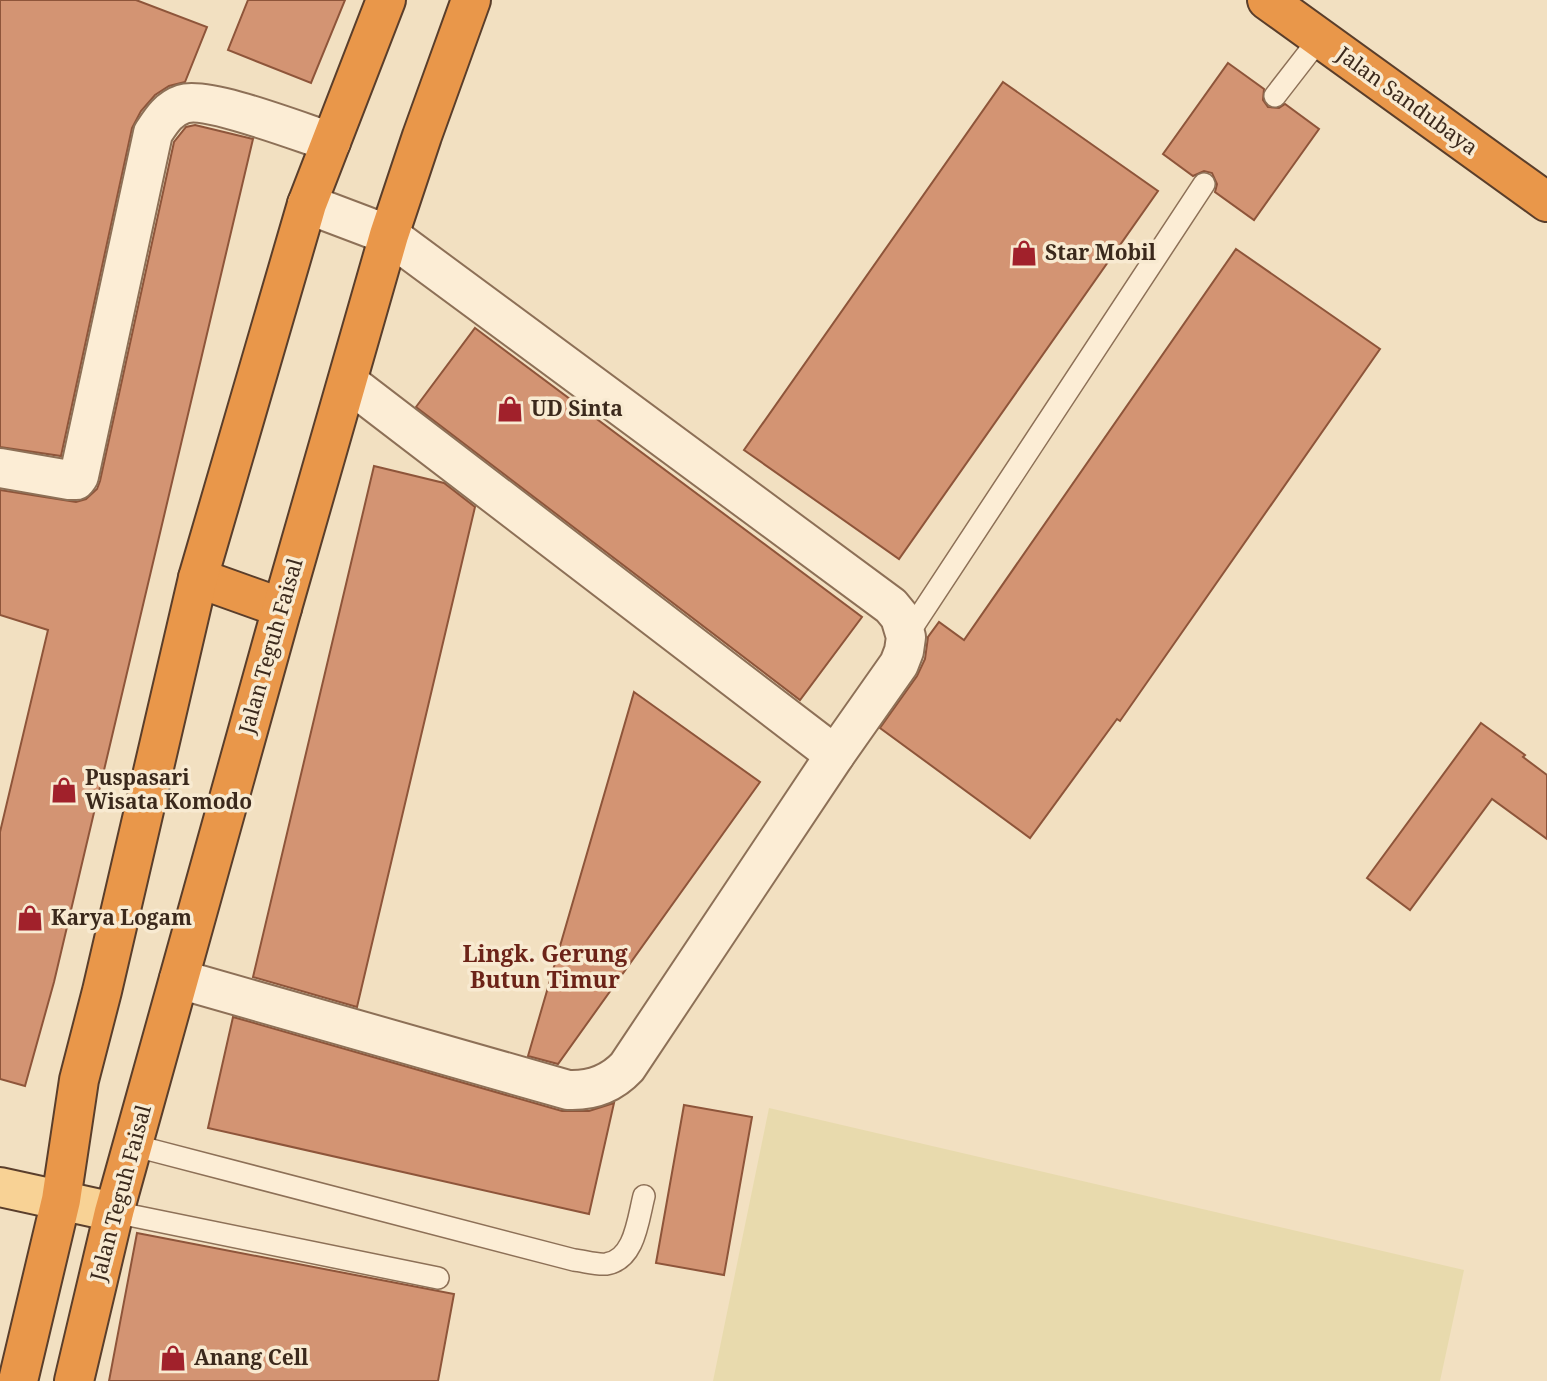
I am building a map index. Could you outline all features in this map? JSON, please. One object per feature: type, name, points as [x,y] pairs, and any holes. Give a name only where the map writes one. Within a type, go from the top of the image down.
[{"type":"highway","points":[[18,1381],[61,1200],[79,1080],[198,578],[307,204],[386,0]]},
{"type":"highway","name":"Jalan Teguh Faisal","points":[[74,1381],[132,1145],[389,235],[471,0]]},
{"type":"highway","name":"Jalan Sandubaya","points":[[1267,0],[1547,202]]},
{"type":"highway","points":[[198,578],[282,608]]},
{"type":"main road","points":[[0,1187],[114,1212]]},
{"type":"street","points":[[0,468],[76,480],[82,464],[153,133],[167,113],[185,103],[213,105],[331,142]]},
{"type":"street","points":[[179,979],[559,1088],[594,1088],[612,1080],[627,1067],[835,755],[899,664],[904,651],[906,637],[900,617],[891,606],[389,235],[307,204]]},
{"type":"street","points":[[348,382],[835,755]]},
{"type":"lane","points":[[1275,96],[1320,38]]},
{"type":"lane","points":[[906,637],[1205,184]]},
{"type":"lane","points":[[132,1145],[574,1260],[604,1264],[619,1260],[628,1250],[644,1196]]},
{"type":"lane","points":[[114,1212],[438,1278]]},
{"type":"shaded area","points":[[769,1108],[1464,1270],[1440,1381],[713,1381]]},
{"type":"building","points":[[0,0],[136,0],[207,27],[185,82],[169,86],[155,95],[141,111],[132,128],[61,456],[0,447]]},
{"type":"building","points":[[248,0],[345,0],[311,83],[228,50]]},
{"type":"building","points":[[1228,63],[1264,89],[1263,100],[1268,107],[1279,108],[1285,104],[1319,129],[1254,220],[1215,192],[1217,184],[1212,173],[1204,171],[1193,176],[1163,154]]},
{"type":"building","points":[[1003,82],[1158,191],[899,559],[744,450]]},
{"type":"building","points":[[195,125],[253,139],[54,982],[25,1086],[0,1079],[0,832],[48,630],[0,615],[0,490],[76,502],[86,499],[97,489],[174,142],[186,127]]},
{"type":"building","points":[[1236,249],[1380,349],[1120,721],[1117,719],[1030,838],[880,728],[917,676],[925,659],[928,637],[939,622],[964,640]]},
{"type":"building","points":[[475,328],[862,617],[800,700],[416,407]]},
{"type":"building","points":[[374,466],[444,483],[475,507],[357,1007],[253,977]]},
{"type":"building","points":[[634,692],[760,782],[558,1064],[528,1056]]},
{"type":"building","points":[[1481,723],[1547,775],[1547,839],[1492,799],[1410,910],[1367,878]]},
{"type":"building","points":[[233,1017],[562,1111],[589,1111],[614,1103],[589,1214],[208,1128]]},
{"type":"building","points":[[684,1105],[752,1117],[724,1275],[656,1263]]},
{"type":"building","points":[[137,1233],[454,1294],[438,1381],[109,1381]]},
{"type":"place","name":"Star Mobil","points":[[1024,253]]},
{"type":"place","name":"UD Sinta","points":[[510,409]]},
{"type":"place","name":"Puspasari Wisata Komodo","points":[[64,790]]},
{"type":"place","name":"Karya Logam","points":[[30,918]]},
{"type":"place","name":"Anang Cell","points":[[173,1358]]},
{"type":"district","name":"Lingk. Gerung Butun Timur","points":[[545,967]]}]
